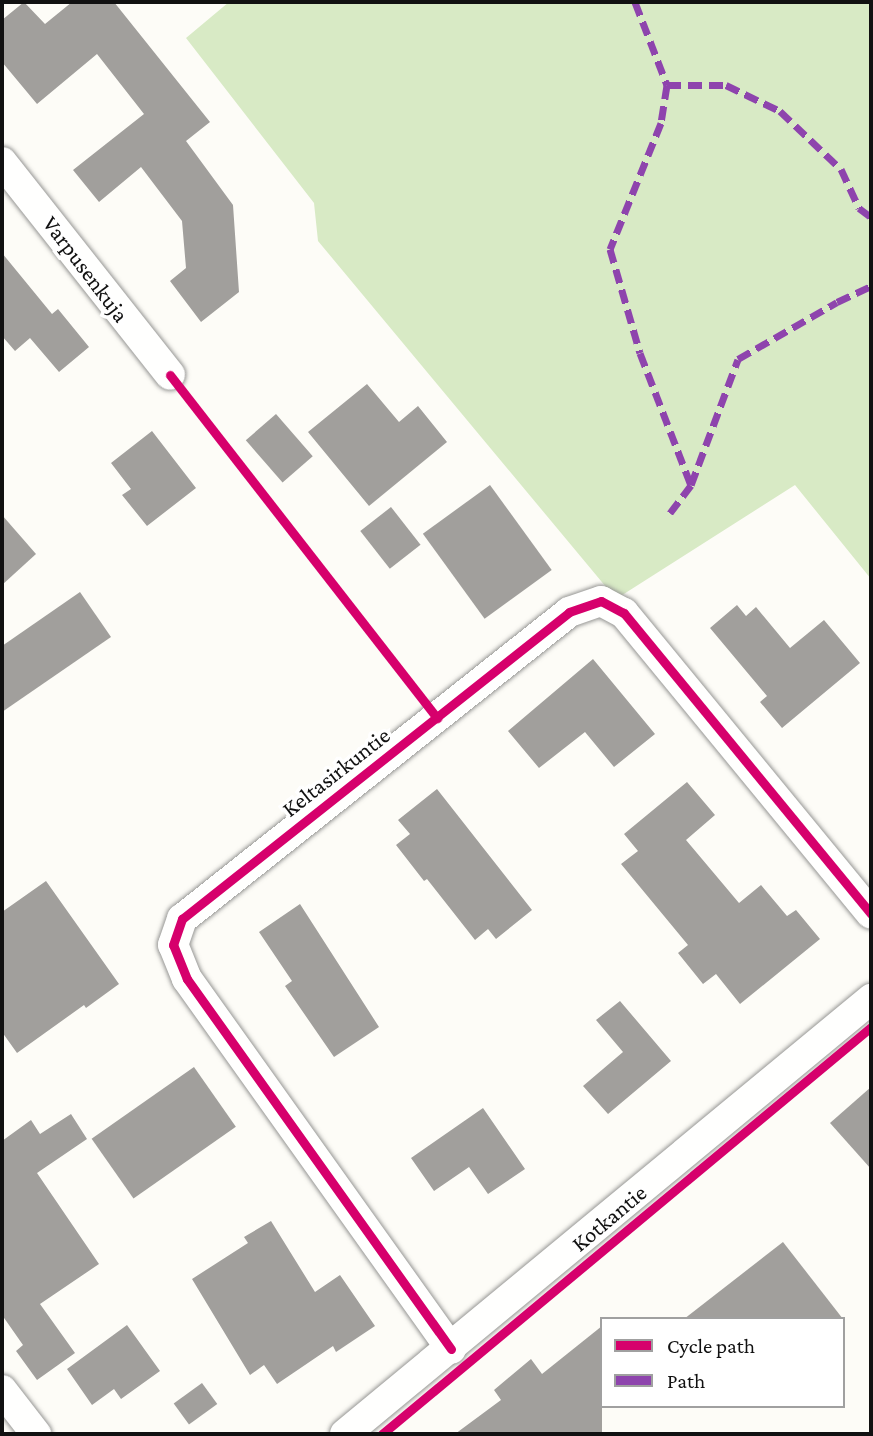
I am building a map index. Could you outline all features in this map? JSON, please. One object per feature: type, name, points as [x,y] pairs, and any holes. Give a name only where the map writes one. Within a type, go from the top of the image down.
[{"type":"street","name":"Varpusenkuja","points":[[2,162],[170,375]]},
{"type":"street","name":"Keltasirkuntie","points":[[451,1349],[187,979],[173,945],[182,919],[569,612],[601,601],[624,612],[871,914]]},
{"type":"street","name":"Kotkantie","points":[[345,1434],[871,999]]},
{"type":"street","points":[[2,1390],[36,1434]]},
{"type":"green space","points":[[229,2],[871,2],[871,579],[795,485],[616,599],[318,241],[314,203],[186,38]]},
{"type":"building","points":[[24,2],[45,24],[72,2],[114,2],[210,122],[186,141],[233,205],[239,292],[201,322],[170,281],[186,268],[182,221],[141,167],[99,202],[73,170],[144,114],[97,54],[37,104],[2,62],[2,20]]},
{"type":"building","points":[[2,253],[52,314],[58,309],[89,347],[59,372],[30,338],[15,351],[2,336]]},
{"type":"building","points":[[367,384],[399,422],[418,406],[447,442],[369,506],[308,432]]},
{"type":"building","points":[[276,414],[313,456],[283,483],[246,440]]},
{"type":"building","points":[[152,431],[196,488],[147,526],[122,495],[131,489],[111,463]]},
{"type":"building","points":[[490,485],[552,570],[485,619],[423,534]]},
{"type":"building","points":[[391,507],[421,545],[390,569],[360,531]]},
{"type":"building","points":[[2,515],[36,554],[2,585]]},
{"type":"building","points":[[80,592],[111,637],[2,712],[2,646]]},
{"type":"building","points":[[737,605],[746,616],[756,607],[790,648],[824,620],[860,663],[782,728],[760,702],[767,696],[710,628]]},
{"type":"building","points":[[593,659],[655,734],[614,767],[585,732],[539,768],[508,731]]},
{"type":"building","points":[[687,782],[715,815],[686,840],[739,903],[761,885],[787,916],[796,910],[820,939],[740,1004],[716,974],[703,984],[678,953],[688,945],[621,864],[638,851],[624,834]]},
{"type":"building","points":[[437,789],[532,910],[496,939],[488,929],[475,940],[396,845],[410,834],[398,820]]},
{"type":"building","points":[[46,881],[119,984],[86,1008],[84,1005],[17,1053],[2,1032],[2,912]]},
{"type":"building","points":[[300,904],[379,1027],[334,1057],[285,986],[292,981],[259,932]]},
{"type":"building","points":[[620,1001],[671,1061],[608,1114],[583,1086],[623,1052],[596,1020]]},
{"type":"building","points":[[194,1067],[236,1127],[133,1198],[92,1139]]},
{"type":"building","points":[[871,1087],[871,1169],[830,1123]]},
{"type":"building","points":[[483,1108],[525,1169],[488,1194],[469,1167],[434,1191],[411,1158]]},
{"type":"building","points":[[71,1114],[87,1139],[37,1173],[99,1264],[40,1304],[75,1353],[37,1380],[16,1351],[23,1345],[2,1315],[2,1141],[31,1120],[40,1134]]},
{"type":"building","points":[[271,1221],[315,1292],[340,1275],[375,1326],[336,1352],[333,1346],[277,1384],[264,1365],[250,1375],[192,1279],[248,1243],[244,1237]]},
{"type":"building","points":[[783,1242],[841,1317],[687,1317]]},
{"type":"building","points":[[127,1325],[160,1371],[121,1399],[114,1389],[92,1405],[67,1369]]},
{"type":"building","points":[[600,1328],[602,1434],[455,1434],[501,1400],[494,1390],[531,1359],[542,1374]]},
{"type":"building","points":[[202,1383],[217,1404],[189,1425],[174,1404]]},
{"type":"marked path","points":[[635,2],[667,85],[661,123],[610,249],[640,353],[691,485]]},
{"type":"marked path","points":[[667,85],[726,85],[780,111],[841,169],[859,208],[871,217]]},
{"type":"marked path","points":[[670,513],[691,485],[738,359],[837,302],[871,286]]},
{"type":"cycle path","points":[[170,375],[437,718]]},
{"type":"cycle path","points":[[451,1349],[187,979],[173,945],[182,919],[569,612],[601,601],[624,613],[871,914]]},
{"type":"cycle path","points":[[382,1434],[871,1027]]}]
